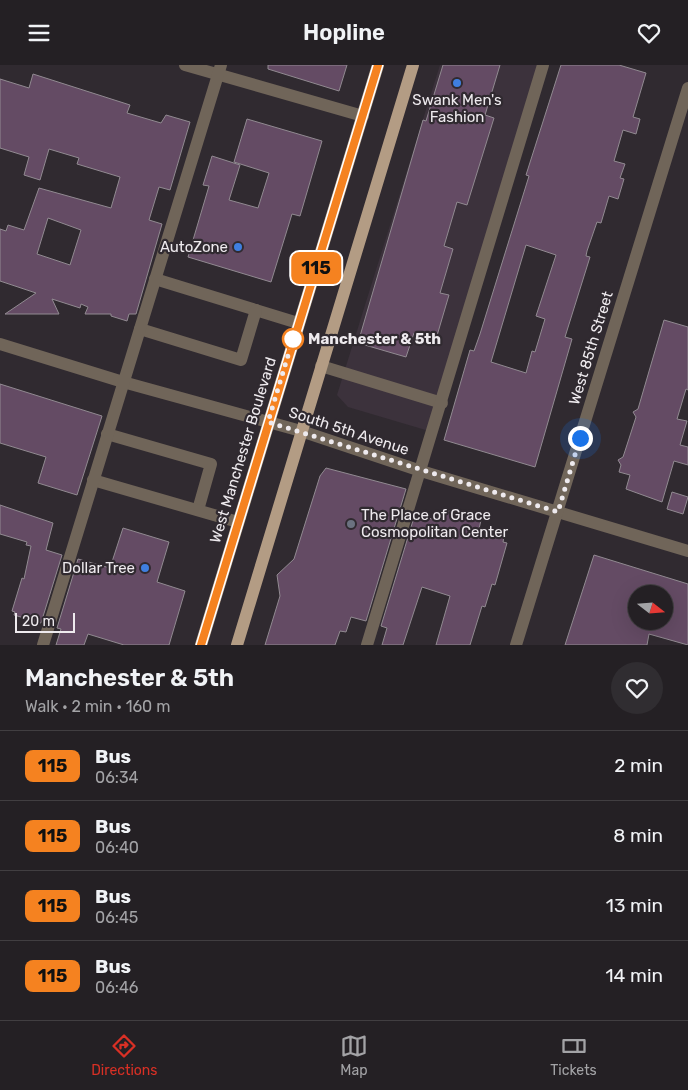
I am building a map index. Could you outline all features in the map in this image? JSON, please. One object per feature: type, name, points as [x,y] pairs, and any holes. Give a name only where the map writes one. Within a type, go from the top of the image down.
[{"type":"main road","name":"West Manchester Boulevard","points":[[201,645],[378,65]]},
{"type":"main road","points":[[237,645],[413,65]]},
{"type":"street","points":[[185,65],[219,70],[363,116]]},
{"type":"street","points":[[367,645],[543,65]]},
{"type":"street","points":[[43,645],[219,70]]},
{"type":"street","name":"West 85th Street","points":[[516,645],[688,88]]},
{"type":"street","points":[[155,279],[298,323]]},
{"type":"street","points":[[140,329],[241,360],[256,310]]},
{"type":"street","name":"South 5th Avenue","points":[[0,344],[123,382],[301,431],[421,471],[688,551]]},
{"type":"street","points":[[321,366],[442,403]]},
{"type":"street","points":[[107,434],[211,464],[198,510]]},
{"type":"street","points":[[93,480],[238,522]]},
{"type":"shaded area","points":[[440,65],[539,65],[429,431],[348,407],[337,395]]},
{"type":"building","points":[[268,65],[347,65],[339,91],[268,69]]},
{"type":"building","points":[[443,65],[500,65],[485,115],[494,118],[467,205],[457,202],[444,246],[453,249],[440,293],[449,295],[436,339],[414,333],[406,357],[358,343],[423,120],[426,121]]},
{"type":"building","points":[[561,65],[619,65],[646,73],[633,117],[640,119],[636,134],[623,130],[614,161],[625,164],[620,178],[624,179],[618,199],[609,196],[601,223],[597,222],[587,251],[586,256],[590,257],[565,337],[572,339],[535,467],[444,440],[470,350],[474,351],[480,334],[529,176],[526,175]],"holes":[[[526,245],[556,255],[536,316],[545,319],[535,352],[532,351],[526,373],[491,362]]]},
{"type":"building","points":[[33,74],[130,105],[127,113],[161,123],[166,115],[190,122],[170,190],[159,187],[149,220],[162,224],[136,314],[129,314],[127,321],[111,316],[111,314],[85,314],[88,307],[81,304],[80,308],[52,299],[59,314],[5,314],[36,293],[0,281],[0,229],[6,231],[8,225],[24,230],[39,188],[111,208],[120,177],[77,164],[79,158],[49,149],[40,180],[24,175],[29,157],[0,148],[0,79],[29,88]],"holes":[[[48,218],[81,230],[70,265],[37,254]]]},
{"type":"building","points":[[247,119],[322,141],[300,216],[292,214],[271,282],[188,257],[209,186],[203,185],[212,156],[240,165],[229,200],[258,208],[269,173],[234,162]]},
{"type":"building","points":[[664,320],[688,327],[688,390],[686,389],[677,419],[687,421],[680,445],[688,447],[688,465],[674,461],[662,502],[626,489],[630,475],[619,472],[621,465],[618,460],[623,457],[625,451],[636,417],[633,412],[638,409]]},
{"type":"building","points":[[0,384],[102,416],[77,495],[38,483],[46,457],[0,443]]},
{"type":"building","name":"The Place of Grace Cosmopolitan Center","points":[[326,468],[406,489],[366,621],[351,617],[346,632],[340,631],[335,645],[265,645],[280,596],[277,575],[294,559],[320,476]]},
{"type":"building","points":[[672,492],[688,497],[683,514],[667,509]]},
{"type":"building","points":[[0,505],[53,523],[46,550],[62,555],[41,623],[14,615],[15,612],[12,611],[22,578],[24,579],[31,546],[26,545],[27,542],[0,534]]},
{"type":"building","points":[[442,509],[481,520],[479,529],[504,537],[503,542],[507,543],[495,585],[492,584],[485,607],[482,606],[470,645],[436,645],[450,596],[422,587],[403,645],[382,645],[387,628],[381,626],[415,514],[439,521]]},
{"type":"building","points":[[123,528],[169,542],[157,582],[185,591],[169,645],[124,645],[88,634],[84,645],[56,645],[61,629],[57,628],[78,559],[110,568]]},
{"type":"building","points":[[594,555],[688,584],[688,645],[649,634],[647,645],[565,645]]},
{"type":"bus line","name":"115","points":[[201,645],[264,433],[378,65]]},
{"type":"place","name":"Swank Men's Fashion","points":[[457,83]]},
{"type":"place","name":"AutoZone","points":[[238,247]]},
{"type":"place","name":"Manchester & 5th","points":[[293,339]]},
{"type":"place","name":"The Place of Grace Cosmopolitan Center","points":[[351,524]]},
{"type":"place","name":"Dollar Tree","points":[[145,568]]},
{"type":"route","points":[[293,339],[268,422],[558,512],[580,438]]}]
